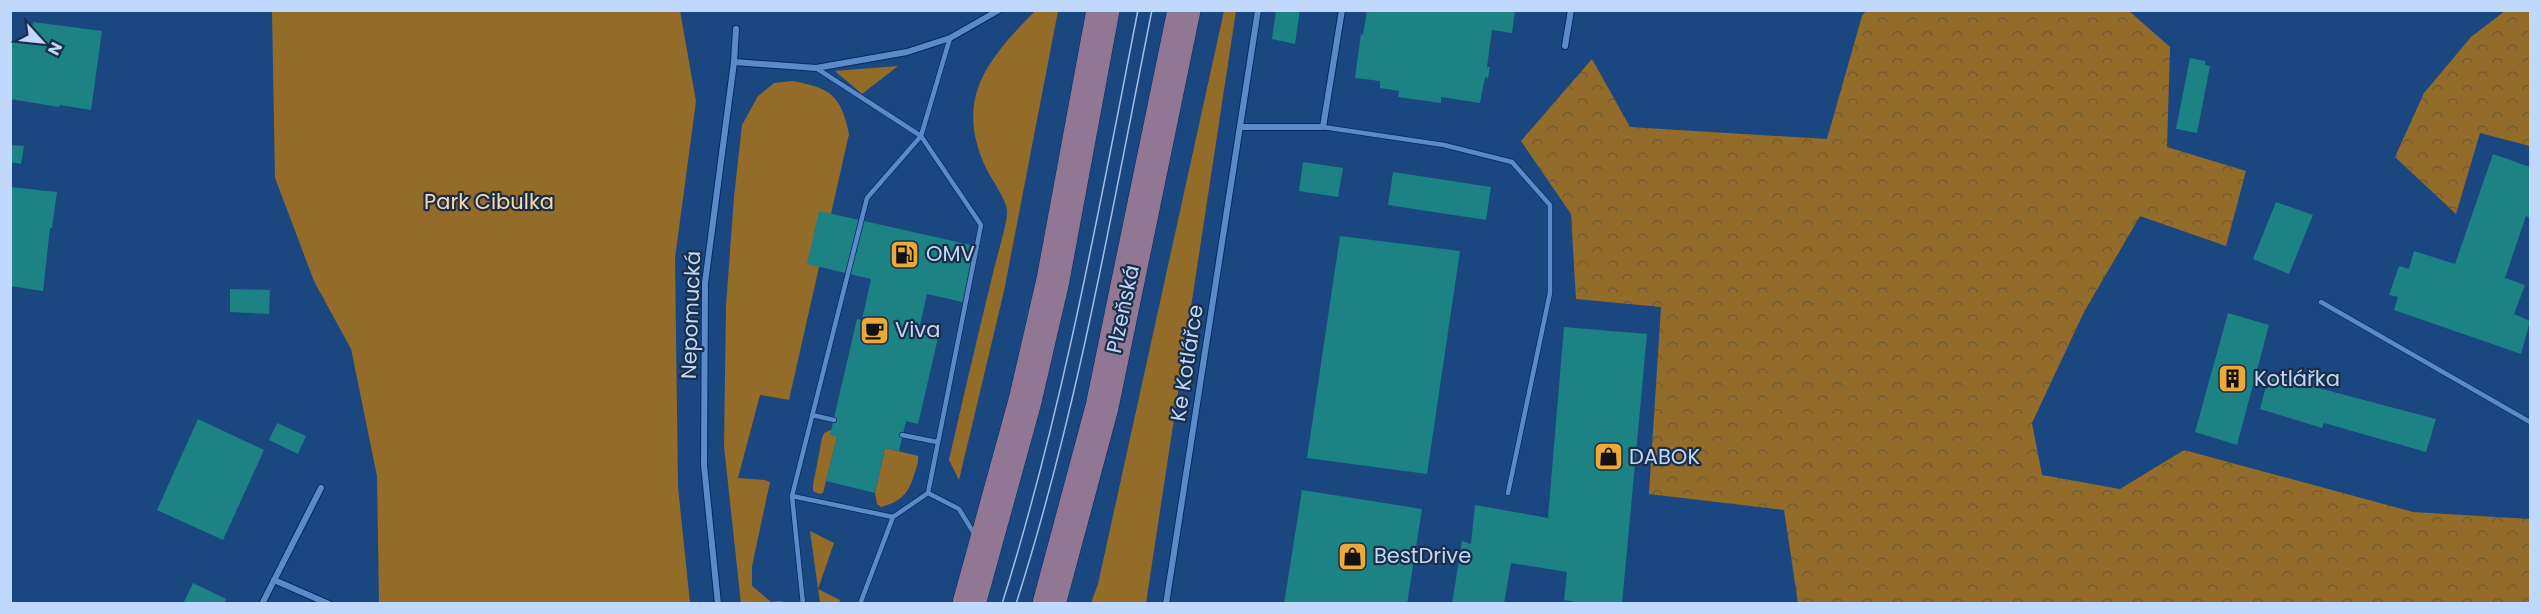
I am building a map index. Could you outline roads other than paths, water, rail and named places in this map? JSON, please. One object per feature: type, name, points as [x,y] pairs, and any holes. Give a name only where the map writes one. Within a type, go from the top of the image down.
[{"type":"main road","points":[[969,603],[1025,401],[1053,280],[1103,10]]},
{"type":"main road","name":"Plzeňská","points":[[1049,603],[1102,407],[1184,10]]},
{"type":"street","points":[[734,62],[816,68],[907,52],[950,38],[999,10]]},
{"type":"street","name":"Ke Kotlářce","points":[[1166,603],[1258,10]]},
{"type":"street","points":[[1241,127],[1323,127],[1342,10]]},
{"type":"street","points":[[1564,46],[1571,10]]},
{"type":"street","name":"Nepomucká","points":[[718,603],[704,465],[705,283],[734,62],[736,29]]},
{"type":"street","points":[[262,603],[321,489]]},
{"type":"street","points":[[274,580],[329,603]]},
{"type":"lane","points":[[803,603],[792,496],[867,198],[921,136],[950,38]]},
{"type":"lane","points":[[816,68],[921,136],[981,225],[928,493],[893,517],[861,603]]},
{"type":"lane","points":[[1323,127],[1444,145],[1512,162],[1550,205],[1550,293],[1508,493]]},
{"type":"lane","points":[[2321,302],[2530,422]]},
{"type":"lane","points":[[812,415],[834,420]]},
{"type":"lane","points":[[902,435],[937,442]]},
{"type":"lane","points":[[928,493],[959,509],[985,552]]},
{"type":"lane","points":[[792,496],[893,517]]},
{"type":"tram line","points":[[1002,604],[1024,531],[1062,383],[1138,10]]},
{"type":"tram line","points":[[1016,604],[1038,531],[1076,383],[1152,10]]},
{"type":"place","name":"OMV","points":[[905,254]]},
{"type":"place","name":"Viva","points":[[874,330]]},
{"type":"place","name":"Kotlářka","points":[[2233,379]]},
{"type":"place","name":"DABOK","points":[[1608,457]]},
{"type":"place","name":"BestDrive","points":[[1353,556]]},
{"type":"park label","name":"Park Cibulka","points":[[489,202]]}]
